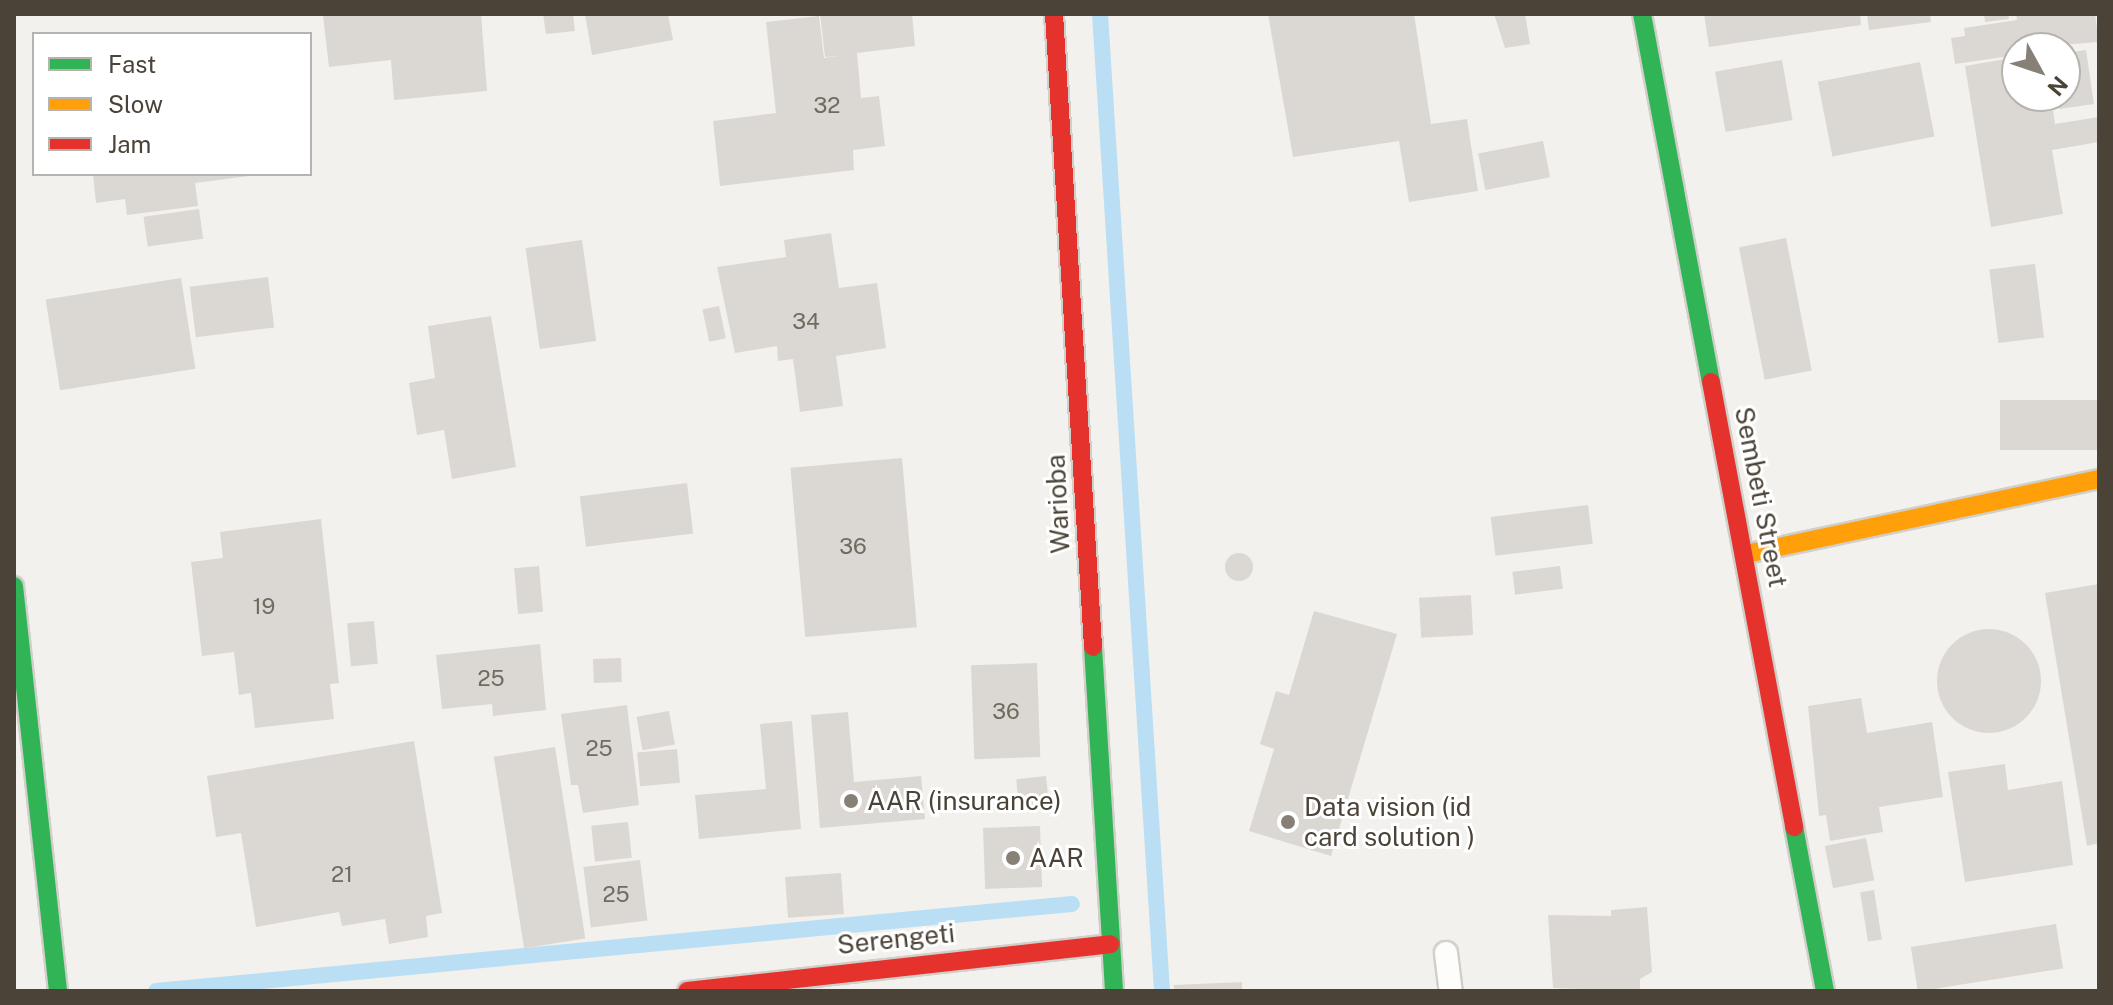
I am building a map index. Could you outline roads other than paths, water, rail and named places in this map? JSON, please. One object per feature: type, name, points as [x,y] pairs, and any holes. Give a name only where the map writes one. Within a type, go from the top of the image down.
[{"type":"street","name":"Warioba","points":[[1054,14],[1114,991]]},
{"type":"street","name":"Sembeti Street","points":[[1642,14],[1746,554],[1825,991]]},
{"type":"street","points":[[1746,554],[2099,479]]},
{"type":"street","points":[[14,586],[58,991]]},
{"type":"street","name":"Serengeti","points":[[687,991],[1110,944]]},
{"type":"lane","points":[[1446,953],[1451,991]]},
{"type":"waterway","points":[[1100,14],[1162,991]]},
{"type":"waterway","points":[[156,991],[1072,904]]},
{"type":"place","name":"AAR (insurance)","points":[[851,801]]},
{"type":"place","name":"Data vision (id card solution )","points":[[1288,822]]},
{"type":"place","name":"AAR","points":[[1013,858]]}]
